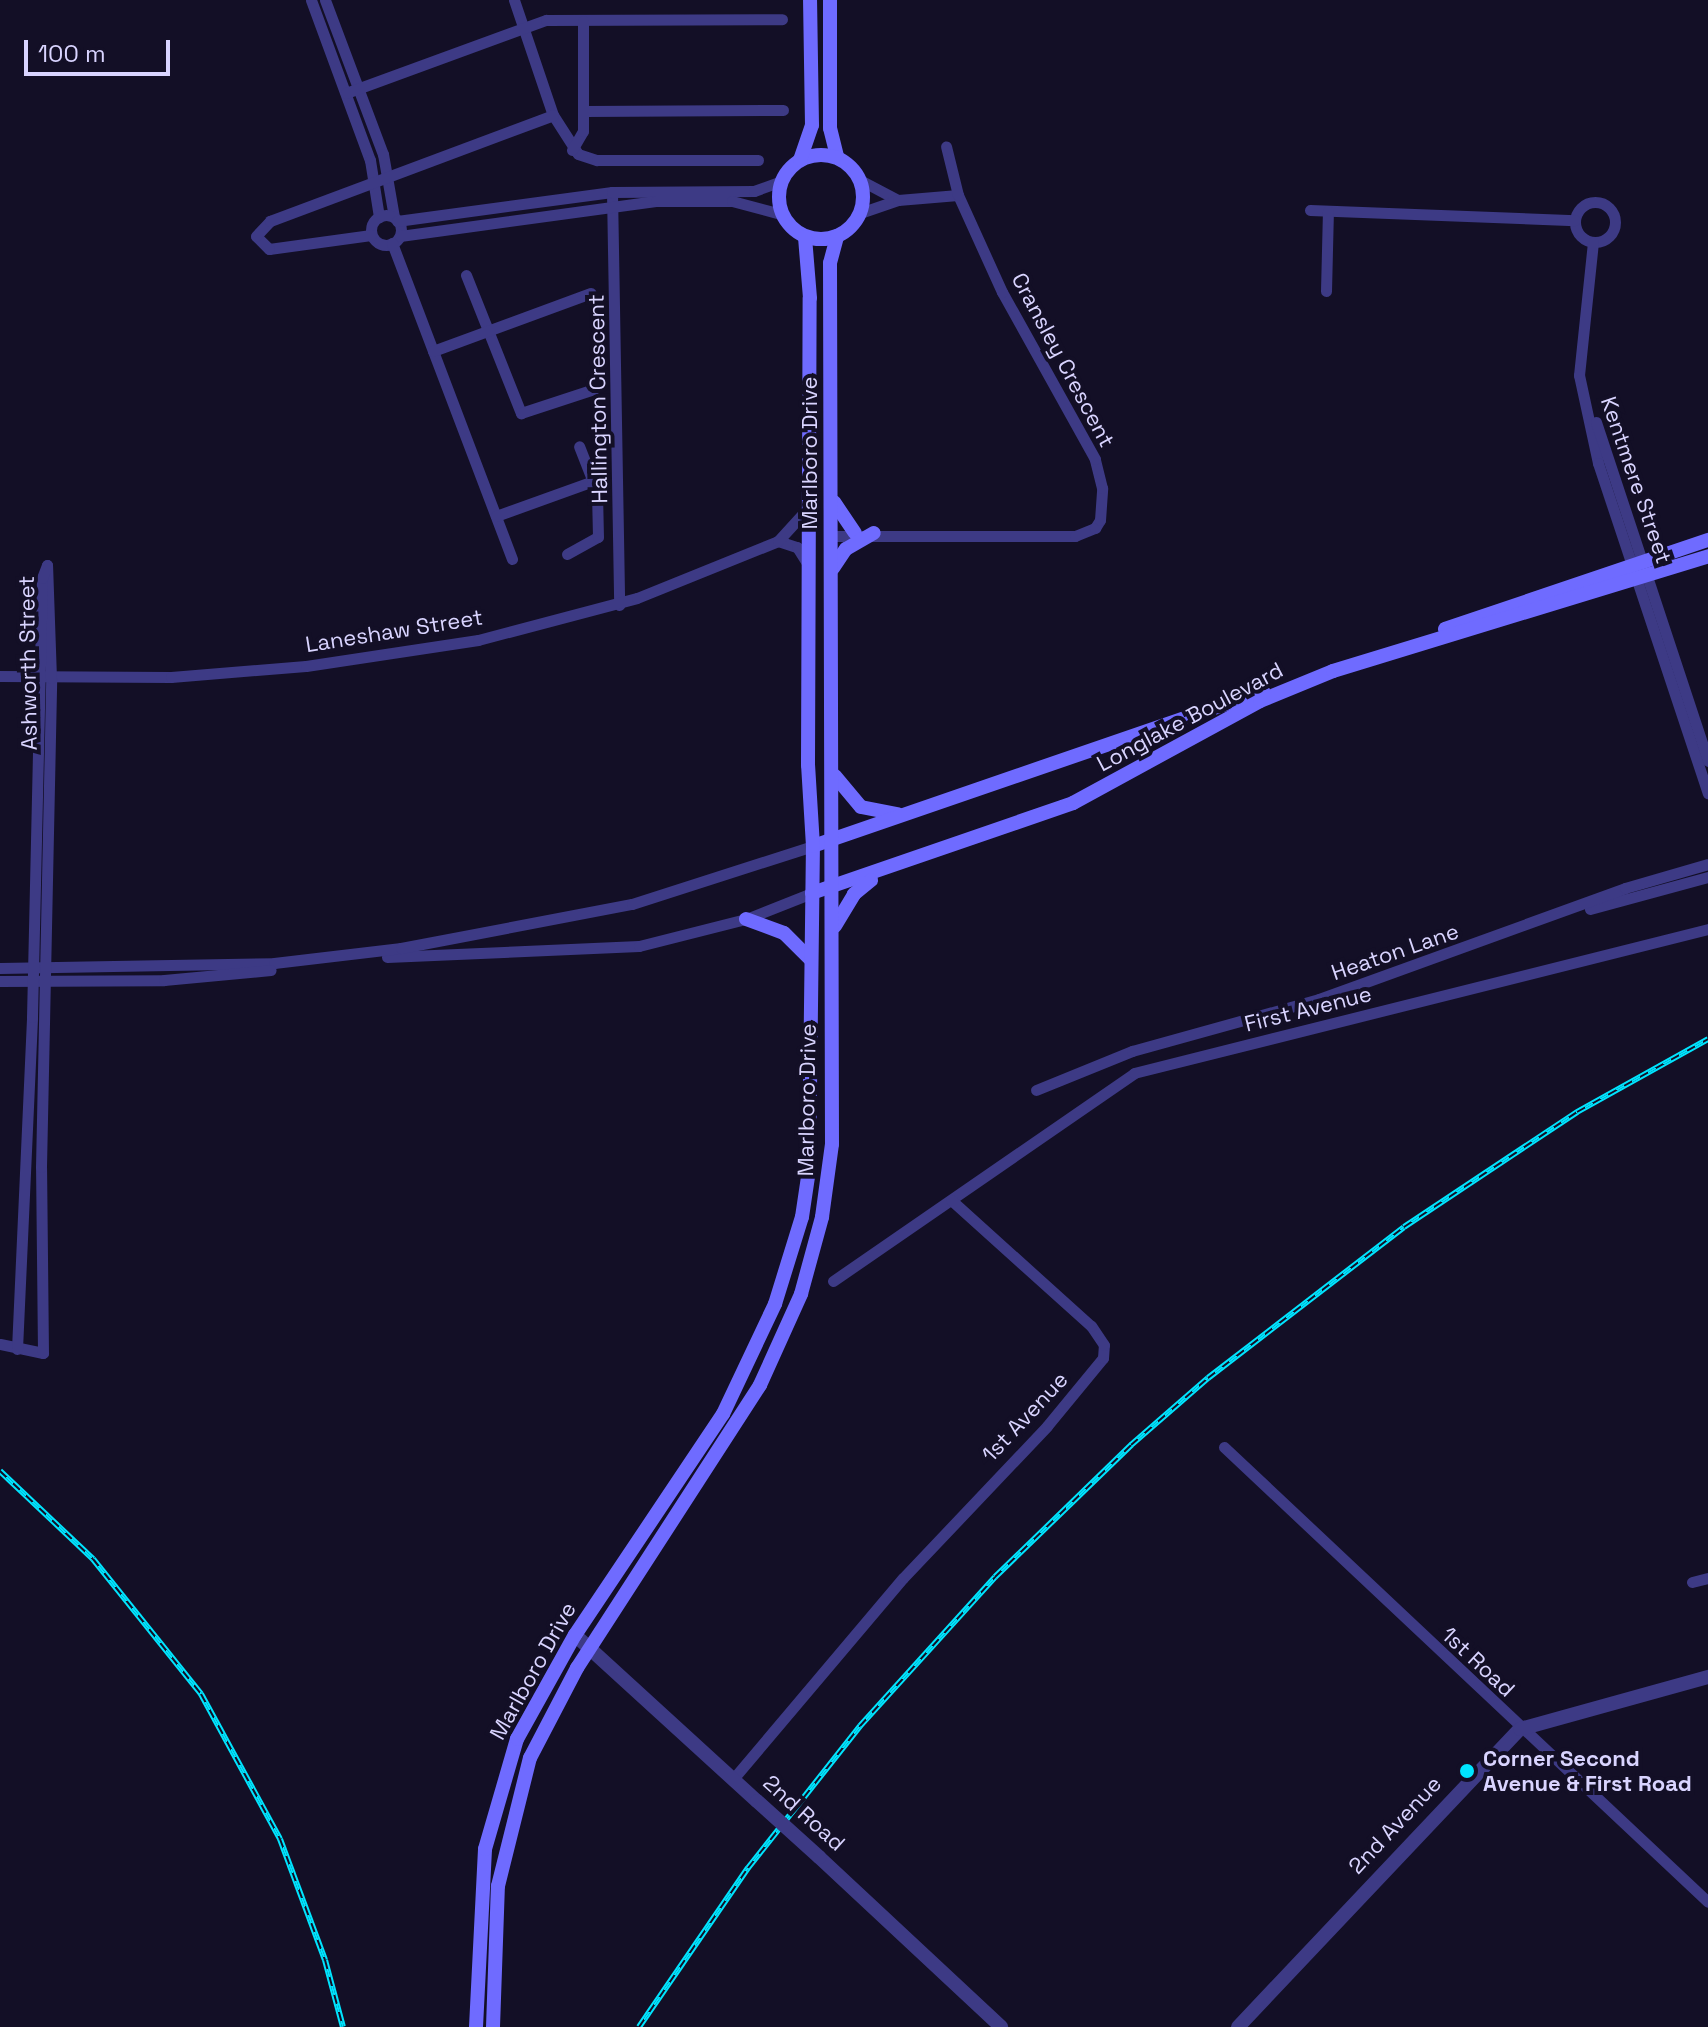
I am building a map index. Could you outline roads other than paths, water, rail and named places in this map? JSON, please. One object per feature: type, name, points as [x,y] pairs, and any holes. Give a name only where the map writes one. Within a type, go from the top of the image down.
[{"type":"main road","points":[[810,0],[812,125],[800,160],[781,181],[781,214],[805,237],[837,236],[860,213],[860,180],[837,157],[830,128],[830,0]]},
{"type":"main road","points":[[800,160],[821,154],[837,157]]},
{"type":"main road","name":"Marlboro Drive","points":[[493,2027],[496,1907],[516,1797],[549,1718],[760,1385],[801,1294],[819,1232],[832,1144],[835,887],[830,263],[837,236]]},
{"type":"main road","name":"Marlboro Drive","points":[[476,2027],[479,1901],[492,1821],[517,1739],[575,1635],[723,1414],[789,1265],[809,1170],[813,846],[808,765],[810,285],[805,237]]},
{"type":"main road","points":[[832,498],[855,533]]},
{"type":"main road","points":[[833,569],[846,549],[874,533]]},
{"type":"main road","points":[[811,569],[818,547],[833,536]]},
{"type":"main road","name":"Longlake Boulevard","points":[[813,846],[1641,570],[1708,540]]},
{"type":"main road","name":"Longlake Boulevard","points":[[1641,570],[1708,556]]},
{"type":"main road","name":"Longlake Boulevard","points":[[812,893],[1073,803],[1259,697]]},
{"type":"main road","points":[[834,776],[861,807],[890,815],[914,812]]},
{"type":"main road","points":[[833,931],[854,894],[884,870]]},
{"type":"main road","points":[[746,919],[773,926],[810,959]]},
{"type":"street","points":[[514,0],[553,115],[572,150],[597,160],[758,160]]},
{"type":"street","points":[[371,235],[379,217],[376,181],[312,3],[327,1],[359,89],[390,177],[396,240],[433,351],[512,559]]},
{"type":"street","points":[[346,93],[546,20],[782,19]]},
{"type":"street","points":[[572,150],[581,141],[584,111],[583,21]]},
{"type":"street","points":[[584,111],[783,110]]},
{"type":"street","points":[[371,235],[269,249],[256,236],[270,221],[553,115]]},
{"type":"street","name":"Cransley Crescent","points":[[833,536],[874,533],[1075,536],[1095,528],[1100,520],[1102,488],[1095,459],[1033,353],[958,195],[946,146]]},
{"type":"street","points":[[860,180],[898,200]]},
{"type":"street","points":[[379,217],[396,219],[612,192],[754,191],[781,181]]},
{"type":"street","name":"Hallington Crescent","points":[[612,192],[619,605]]},
{"type":"street","points":[[860,213],[898,200],[958,195]]},
{"type":"street","points":[[371,235],[382,245],[396,240],[613,206],[732,201],[781,214]]},
{"type":"street","points":[[1310,210],[1575,220],[1591,203],[1609,208],[1615,221],[1611,234],[1593,242],[1582,237],[1575,220]]},
{"type":"street","points":[[1326,291],[1328,211]]},
{"type":"street","name":"Kentmere Street","points":[[1593,242],[1578,353],[1598,463],[1641,570],[1708,761]]},
{"type":"street","points":[[466,275],[521,413],[594,389]]},
{"type":"street","points":[[433,351],[591,293]]},
{"type":"street","points":[[567,554],[598,537],[599,499],[579,446]]},
{"type":"street","points":[[496,516],[593,481]]},
{"type":"street","name":"Laneshaw Street","points":[[0,676],[171,677],[306,666],[478,640],[619,605],[778,541],[794,529],[810,504]]},
{"type":"street","points":[[778,541],[797,547],[811,569]]},
{"type":"street","name":"Ashworth Street","points":[[44,678],[42,578],[47,565],[44,678],[33,969],[17,1349],[43,1353],[41,1167],[47,984],[44,678]]},
{"type":"street","name":"Kentmere Street","points":[[1641,570],[1708,793]]},
{"type":"street","points":[[0,981],[47,984],[164,980],[369,954],[632,904],[813,846]]},
{"type":"street","name":"Heaton Lane","points":[[1036,1090],[1132,1051],[1319,999],[1540,923],[1625,888],[1708,864]]},
{"type":"street","name":"Heaton Lane","points":[[1540,923],[1708,877]]},
{"type":"street","points":[[0,968],[274,963],[369,954],[639,946],[746,919],[812,893]]},
{"type":"street","name":"First Avenue","points":[[951,1200],[1134,1073],[1708,929]]},
{"type":"street","points":[[833,1281],[951,1200]]},
{"type":"street","name":"1st Avenue","points":[[733,1779],[903,1578],[1047,1426],[1103,1358],[1104,1345],[1091,1326],[951,1200]]},
{"type":"street","points":[[0,1344],[17,1349]]},
{"type":"street","name":"1st Road","points":[[1224,1447],[1520,1729],[1708,1902]]},
{"type":"street","points":[[1692,1582],[1708,1578]]},
{"type":"street","name":"2nd Road","points":[[575,1635],[1001,2027]]},
{"type":"street","points":[[1520,1729],[1708,1677]]},
{"type":"street","name":"2nd Avenue","points":[[1238,2027],[1520,1729]]},
{"type":"railway","points":[[639,2027],[748,1868],[860,1726],[995,1577],[1131,1445],[1208,1378],[1404,1227],[1577,1112],[1708,1039]]},
{"type":"railway","points":[[0,1471],[93,1559],[201,1694],[280,1839],[325,1960],[343,2027]]},
{"type":"place","name":"Corner Second Avenue & First Road","points":[[1467,1771]]}]
